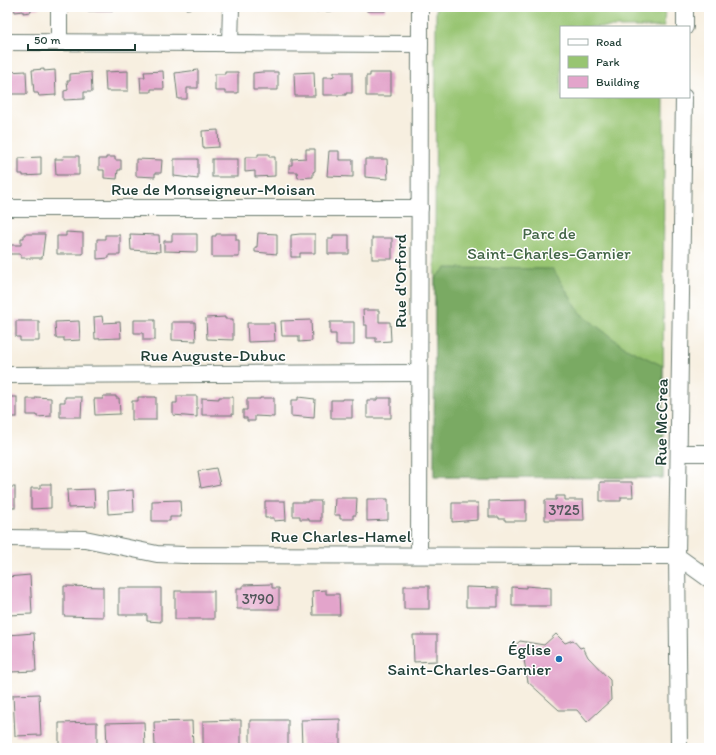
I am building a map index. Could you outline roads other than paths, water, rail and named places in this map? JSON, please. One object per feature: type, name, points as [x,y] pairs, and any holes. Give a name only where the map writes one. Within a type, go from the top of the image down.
[{"type":"street","points":[[59,42],[60,7]]},
{"type":"street","points":[[230,43],[231,7]]},
{"type":"street","name":"Rue d'Orford","points":[[419,555],[420,7]]},
{"type":"street","points":[[685,7],[685,26]]},
{"type":"street","points":[[7,42],[420,44]]},
{"type":"street","name":"Rue McCrea","points":[[679,748],[677,556],[680,453],[684,98]]},
{"type":"street","name":"Rue de Monseigneur-Moisan","points":[[7,208],[420,208]]},
{"type":"street","name":"Rue Auguste-Dubuc","points":[[7,375],[419,373]]},
{"type":"street","points":[[680,453],[709,453]]},
{"type":"street","name":"Rue Charles-Hamel","points":[[7,538],[85,539],[172,555],[677,556]]},
{"type":"street","points":[[677,556],[709,579]]},
{"type":"place","name":"Église Saint-Charles-Garnier","points":[[559,659]]},
{"type":"park label","name":"Parc de Saint-Charles-Garnier","points":[[549,243]]}]
